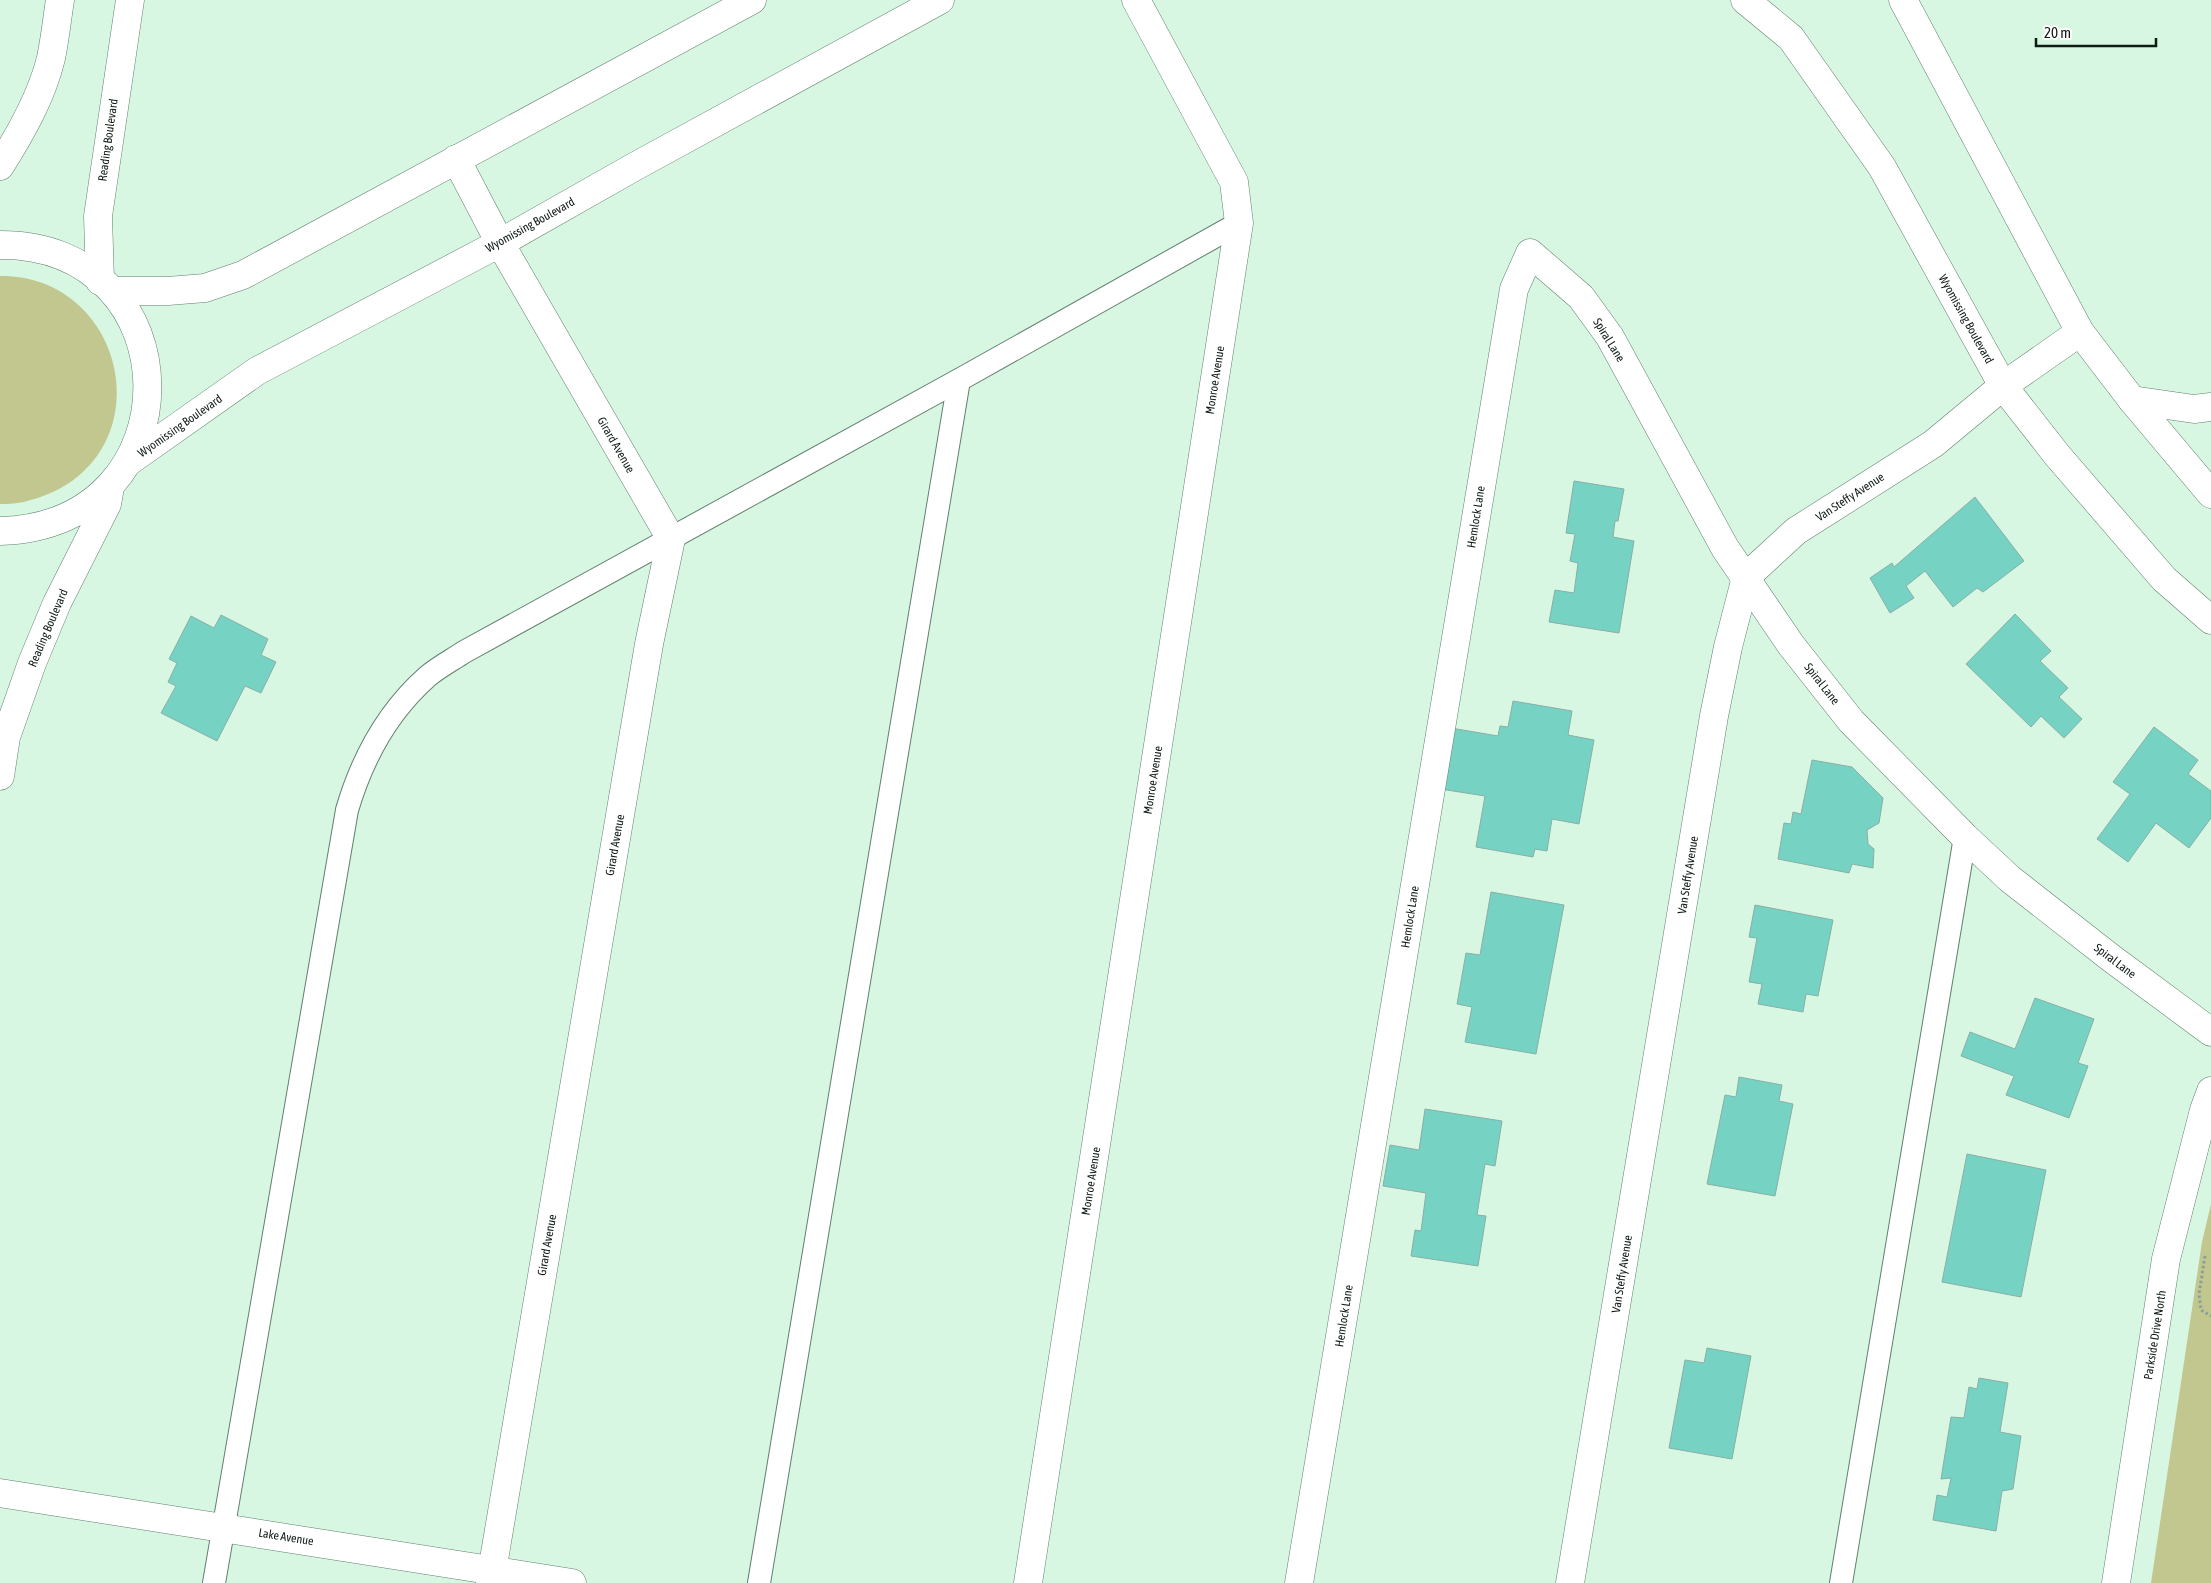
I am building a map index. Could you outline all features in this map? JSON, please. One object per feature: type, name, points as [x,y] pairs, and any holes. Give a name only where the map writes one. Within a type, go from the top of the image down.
[{"type":"street","points":[[0,166],[24,128],[40,90],[50,59],[60,0]]},
{"type":"street","name":"Reading Boulevard","points":[[106,286],[98,216],[130,0]]},
{"type":"street","points":[[106,286],[168,291],[204,288],[243,275],[752,0]]},
{"type":"street","name":"Wyomissing Boulevard","points":[[128,462],[258,371],[500,243],[634,167],[940,0]]},
{"type":"street","name":"Monroe Avenue","points":[[1028,1583],[1239,223],[1234,182],[1136,0]]},
{"type":"street","name":"Wyomissing Boulevard","points":[[1745,0],[1791,38],[1882,167],[2003,386],[2057,455],[2164,579],[2211,620]]},
{"type":"street","points":[[1903,0],[2080,332],[2132,400],[2211,494]]},
{"type":"street","name":"Girard Avenue","points":[[456,159],[500,243],[670,539],[649,644],[491,1576]]},
{"type":"street","points":[[0,245],[33,247],[52,252],[69,259],[106,286],[124,308],[134,325],[147,364],[148,404],[144,424],[128,462],[110,485],[83,508],[52,524],[17,531],[0,531]]},
{"type":"street","name":"Spiral Lane","points":[[1530,253],[1581,297],[1610,338],[1725,548],[1791,645],[1851,721],[1964,837],[2026,892],[2211,1032]]},
{"type":"street","name":"Hemlock Lane","points":[[1299,1583],[1514,289],[1530,253]]},
{"type":"street","name":"Van Steffy Avenue","points":[[1570,1583],[1714,716],[1728,647],[1746,577],[1796,531],[1932,444],[2003,386],[2080,332]]},
{"type":"street","points":[[2132,400],[2194,409],[2211,406]]},
{"type":"street","name":"Reading Boulevard","points":[[0,776],[6,737],[32,664],[57,603],[107,504],[110,485]]},
{"type":"street","name":"Parkside Drive North","points":[[2116,1583],[2166,1259],[2199,1127],[2211,1091]]},
{"type":"street","name":"Lake Avenue","points":[[0,1493],[223,1528],[491,1576],[572,1583]]},
{"type":"lane","points":[[214,1583],[347,810],[356,780],[375,740],[390,717],[428,675],[464,652],[959,380],[1239,223]]},
{"type":"lane","points":[[759,1583],[959,380]]},
{"type":"lane","points":[[1841,1583],[1964,837]]},
{"type":"path","points":[[2207,1249],[2199,1294],[2201,1310],[2211,1316]]},
{"type":"green space","points":[[0,276],[41,283],[75,302],[99,330],[113,363],[117,399],[109,435],[88,467],[55,491],[14,504],[0,504]]},
{"type":"green space","points":[[2211,1204],[2211,1583],[2151,1583],[2202,1242]]},
{"type":"building","points":[[1574,481],[1624,489],[1618,521],[1615,521],[1613,537],[1634,541],[1619,633],[1549,622],[1555,590],[1574,593],[1578,563],[1570,561],[1575,534],[1566,533]]},
{"type":"building","points":[[1975,497],[2024,561],[1983,592],[1977,588],[1953,607],[1925,571],[1906,586],[1914,598],[1890,613],[1870,578],[1892,563],[1894,567]]},
{"type":"building","points":[[2015,614],[2051,651],[2040,661],[2068,688],[2059,697],[2082,719],[2064,738],[2041,716],[2031,727],[1966,664]]},
{"type":"building","points":[[221,615],[268,639],[261,655],[276,662],[261,693],[245,686],[217,741],[161,713],[176,686],[168,682],[177,663],[169,659],[191,616],[214,628]]},
{"type":"building","points":[[1513,701],[1572,711],[1568,735],[1594,740],[1579,824],[1552,819],[1547,851],[1535,849],[1533,857],[1476,847],[1485,796],[1434,788],[1445,727],[1498,736],[1500,726],[1508,727]]},
{"type":"building","points":[[2154,727],[2198,760],[2188,774],[2211,791],[2211,818],[2189,848],[2156,823],[2128,862],[2097,839],[2130,794],[2113,782]]},
{"type":"building","points":[[1812,760],[1852,767],[1883,798],[1879,823],[1867,830],[1868,844],[1874,849],[1873,868],[1852,864],[1849,873],[1778,859],[1784,823],[1791,824],[1793,812],[1801,814]]},
{"type":"building","points":[[1491,892],[1564,905],[1536,1054],[1465,1042],[1472,1007],[1457,1004],[1466,953],[1480,955]]},
{"type":"building","points":[[1755,905],[1833,920],[1818,996],[1806,994],[1803,1012],[1758,1004],[1762,984],[1749,982],[1757,938],[1749,937]]},
{"type":"building","points":[[2035,998],[2094,1019],[2078,1063],[2088,1066],[2069,1118],[2006,1095],[2014,1076],[1961,1056],[1970,1032],[2015,1049]]},
{"type":"building","points":[[1739,1077],[1782,1085],[1779,1101],[1793,1104],[1775,1196],[1707,1184],[1725,1095],[1736,1097]]},
{"type":"building","points":[[1425,1109],[1502,1121],[1495,1166],[1485,1164],[1477,1215],[1486,1216],[1478,1266],[1411,1256],[1415,1230],[1421,1231],[1426,1193],[1383,1186],[1390,1145],[1419,1150]]},
{"type":"building","points":[[1967,1154],[2046,1170],[2021,1297],[1942,1282]]},
{"type":"building","points":[[1707,1348],[1751,1356],[1732,1459],[1669,1448],[1685,1360],[1704,1363]]},
{"type":"building","points":[[1979,1378],[2008,1383],[2000,1432],[2021,1436],[2013,1489],[2002,1491],[1996,1531],[1933,1520],[1937,1495],[1947,1497],[1951,1478],[1941,1479],[1951,1417],[1964,1418],[1969,1387],[1977,1389]]}]
